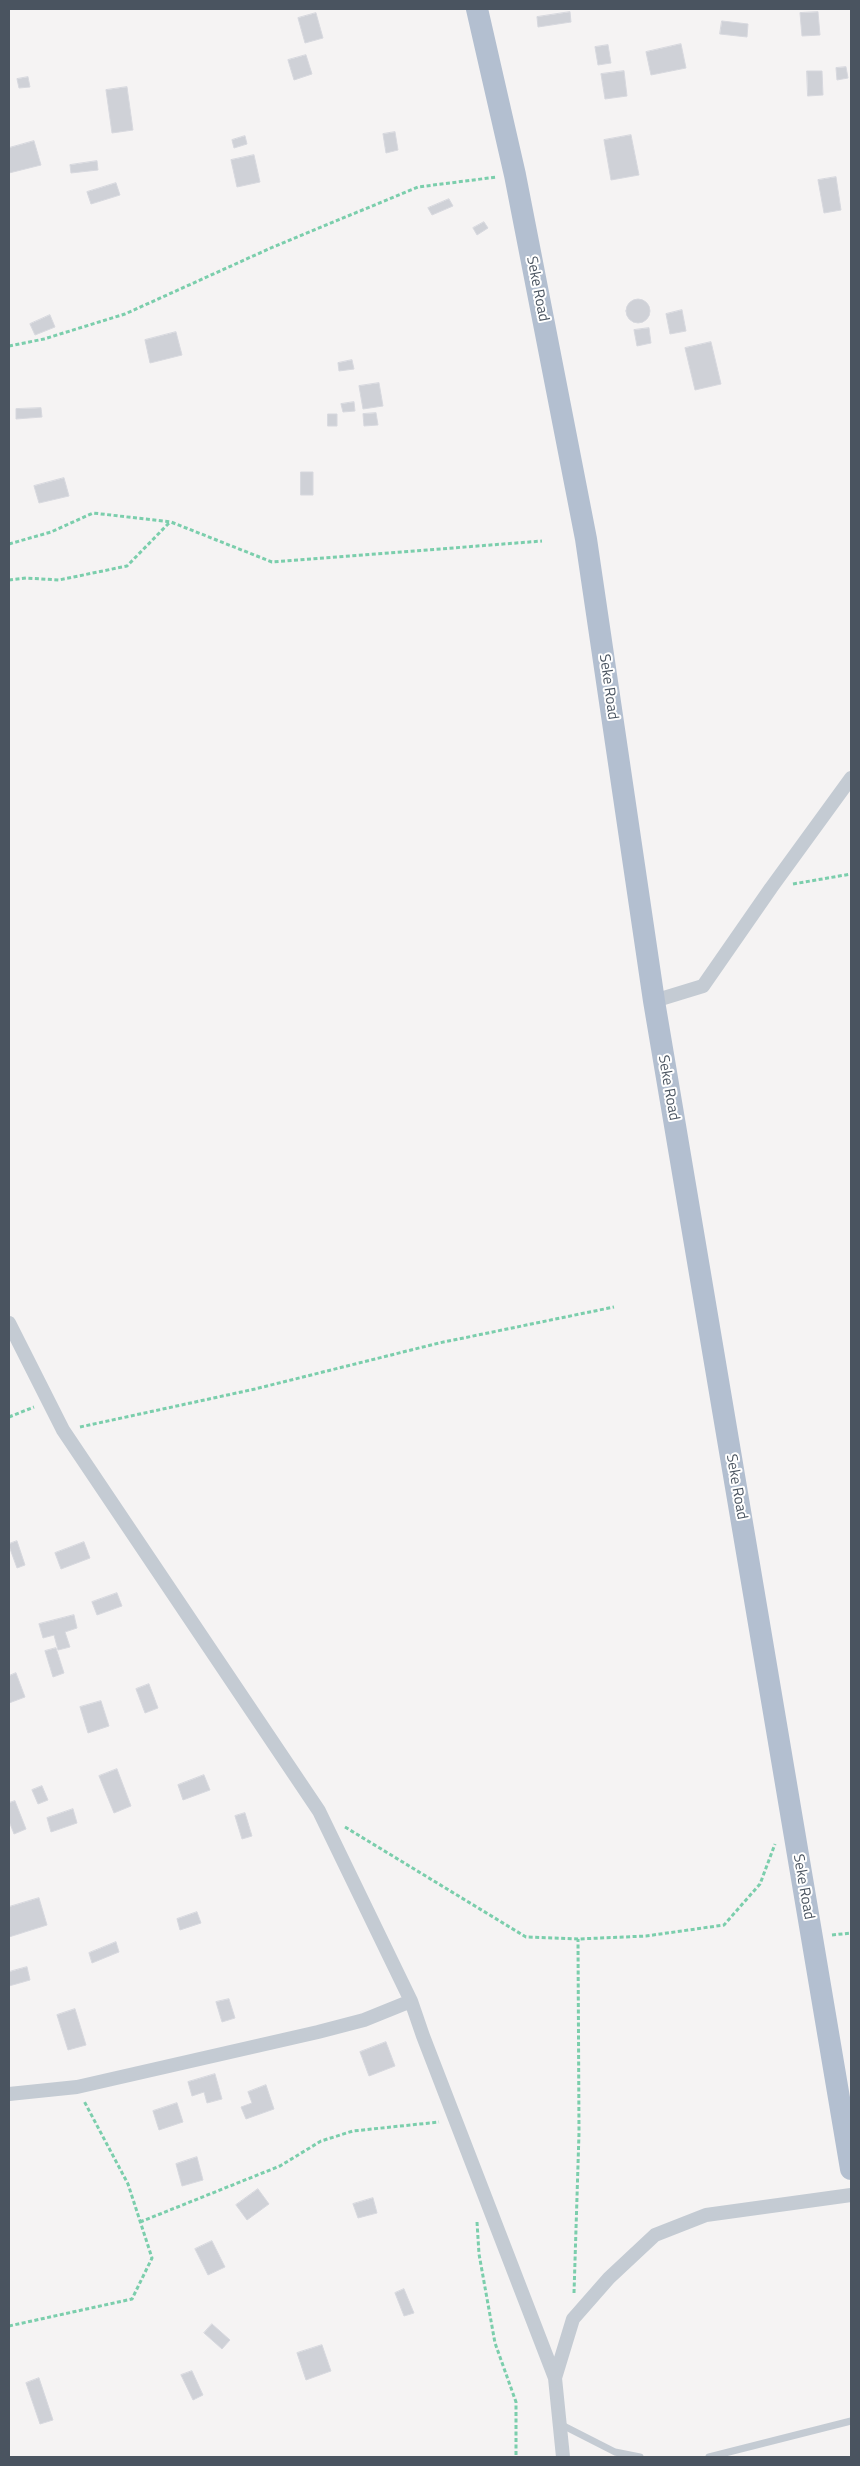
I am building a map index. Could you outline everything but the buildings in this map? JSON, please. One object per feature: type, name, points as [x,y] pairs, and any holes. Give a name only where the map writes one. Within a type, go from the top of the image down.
[{"type":"main road","name":"Seke Road","points":[[477,9],[515,175],[586,540],[654,1001],[850,2157]]},
{"type":"street","points":[[654,1001],[703,986],[851,778]]},
{"type":"street","points":[[9,1323],[63,1430],[319,1811],[412,2001],[455,2120],[555,2378],[563,2457]]},
{"type":"street","points":[[9,2094],[77,2087],[318,2032],[364,2020],[412,2001]]},
{"type":"street","points":[[555,2378],[573,2319],[609,2278],[655,2235],[706,2215],[851,2195]]},
{"type":"lane","points":[[709,2457],[851,2421]]},
{"type":"lane","points":[[560,2424],[615,2452],[640,2457]]},
{"type":"path","points":[[9,346],[44,339],[124,314],[273,247],[418,187],[515,175]]},
{"type":"path","points":[[9,544],[51,532],[92,513],[171,522],[272,562],[542,541]]},
{"type":"path","points":[[9,580],[26,578],[59,580],[127,566],[171,522]]},
{"type":"path","points":[[771,888],[851,874]]},
{"type":"path","points":[[63,1430],[255,1389],[439,1343],[614,1307]]},
{"type":"path","points":[[9,1417],[48,1400]]},
{"type":"path","points":[[319,1811],[411,1869],[526,1937],[578,1939],[646,1936],[724,1925],[760,1884],[776,1840]]},
{"type":"path","points":[[573,2319],[579,2132],[578,1939]]},
{"type":"path","points":[[9,2326],[132,2299],[152,2258],[128,2184],[77,2087]]},
{"type":"path","points":[[140,2222],[280,2166],[321,2141],[353,2131],[455,2120]]},
{"type":"path","points":[[477,2217],[479,2254],[495,2343],[516,2402],[516,2457]]}]
